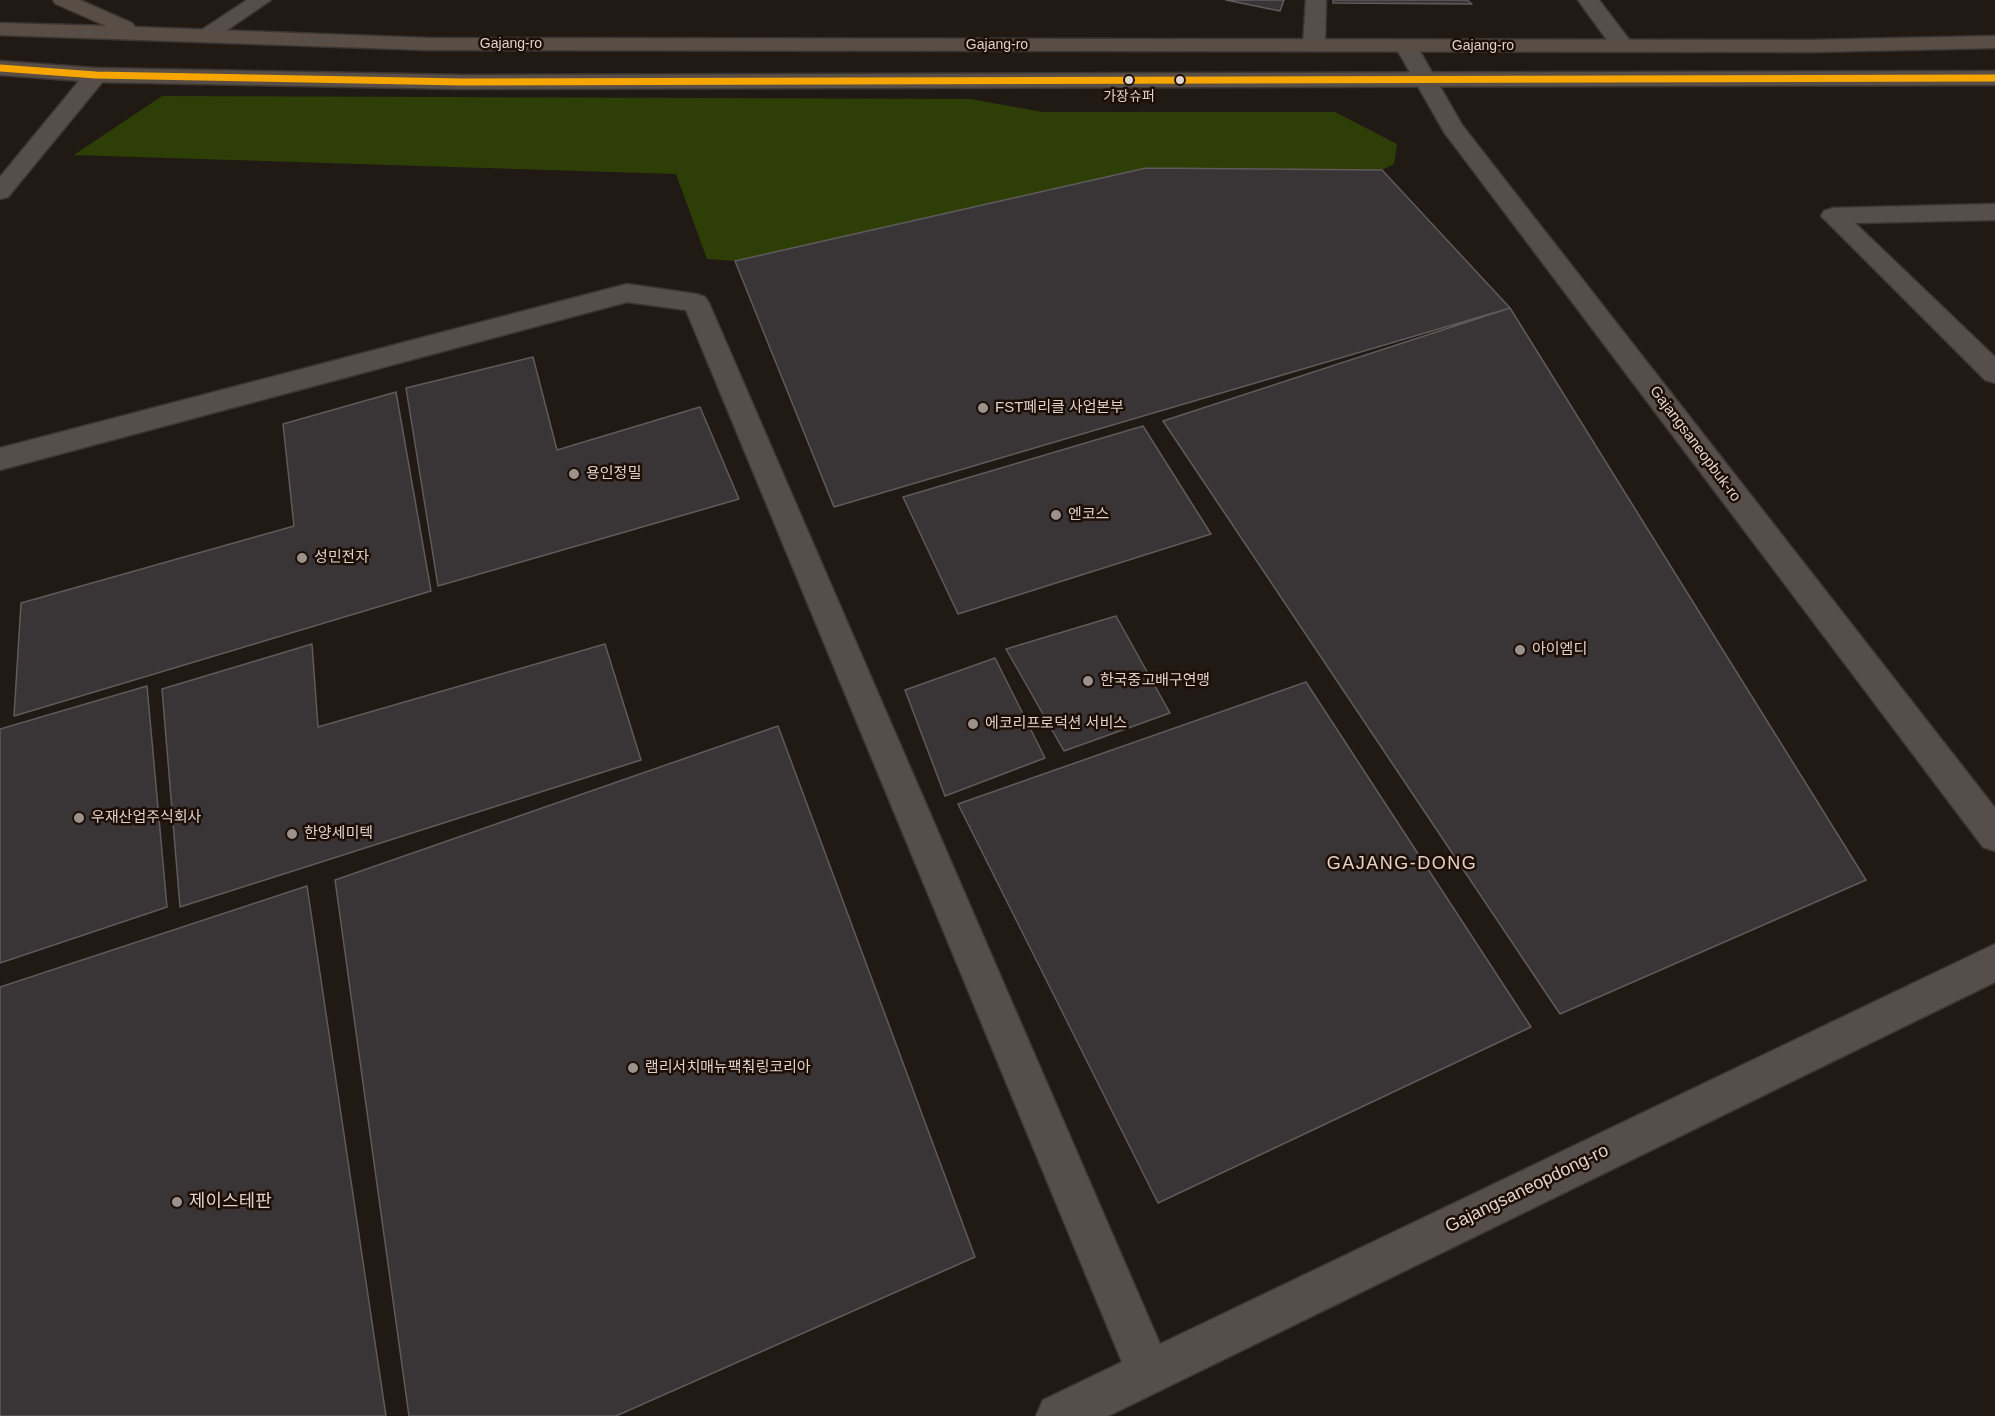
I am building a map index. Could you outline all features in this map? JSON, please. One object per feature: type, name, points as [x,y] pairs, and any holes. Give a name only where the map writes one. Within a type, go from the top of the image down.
[{"type":"main road","points":[[63,0],[146,36]]},
{"type":"main road","name":"Gajang-ro","points":[[0,29],[146,36],[440,44],[1812,46],[1995,42]]},
{"type":"main road","points":[[0,68],[96,75],[462,82],[1995,78]]},
{"type":"street","points":[[204,37],[261,0]]},
{"type":"street","points":[[1314,45],[1316,0]]},
{"type":"street","points":[[1588,0],[1623,46]]},
{"type":"street","name":"Gajangsaneopbuk-ro","points":[[1406,46],[1452,127],[1995,835]]},
{"type":"street","points":[[0,192],[96,75]]},
{"type":"street","points":[[1995,212],[1833,216],[1995,373]]},
{"type":"street","points":[[0,459],[627,293],[696,303],[1149,1372]]},
{"type":"street","name":"Gajangsaneopdong-ro","points":[[1059,1416],[1995,962]]},
{"type":"green space","points":[[162,96],[970,99],[1043,112],[1335,112],[1397,144],[1394,164],[1382,170],[1146,168],[735,261],[707,259],[676,174],[74,155]]},
{"type":"building","points":[[1226,0],[1284,0],[1280,11]]},
{"type":"building","points":[[1333,0],[1467,0],[1472,4],[1333,3]]},
{"type":"building","name":"FST페리클 사업본부","points":[[1146,168],[1382,170],[1510,308],[834,507],[735,261]]},
{"type":"building","name":"아이엠디","points":[[1510,308],[1866,880],[1560,1014],[1163,421]]},
{"type":"building","name":"용인정밀","points":[[533,357],[557,450],[700,407],[739,499],[438,586],[406,388]]},
{"type":"building","name":"성민전자","points":[[396,392],[431,591],[14,716],[21,603],[294,526],[283,424]]},
{"type":"building","name":"엔코스","points":[[1143,426],[1211,534],[958,614],[903,497]]},
{"type":"building","name":"한국중고배구연맹","points":[[1116,616],[1170,713],[1064,751],[1006,649]]},
{"type":"building","name":"한양세미텍","points":[[312,644],[318,727],[605,644],[641,760],[180,907],[162,689]]},
{"type":"building","name":"에코리프로덕션 서비스","points":[[995,658],[1045,758],[945,796],[905,690]]},
{"type":"building","points":[[1306,682],[1531,1027],[1158,1203],[958,804]]},
{"type":"building","name":"우재산업주식회사","points":[[147,686],[167,907],[0,963],[0,729]]},
{"type":"building","name":"램리서치매뉴팩춰링코리아","points":[[778,726],[975,1257],[616,1416],[409,1416],[335,880]]},
{"type":"building","name":"제이스테판","points":[[307,886],[386,1416],[0,1416],[0,987]]},
{"type":"transit line","points":[[0,68],[96,75],[462,82],[1995,78]]},
{"type":"place","name":"가장슈퍼","points":[[1129,80]]},
{"type":"place","name":"FST페리클 사업본부","points":[[983,408]]},
{"type":"place","name":"용인정밀","points":[[574,474]]},
{"type":"place","name":"엔코스","points":[[1056,515]]},
{"type":"place","name":"성민전자","points":[[302,558]]},
{"type":"place","name":"아이엠디","points":[[1520,650]]},
{"type":"place","name":"한국중고배구연맹","points":[[1088,681]]},
{"type":"place","name":"에코리프로덕션 서비스","points":[[973,724]]},
{"type":"place","name":"우재산업주식회사","points":[[79,818]]},
{"type":"place","name":"한양세미텍","points":[[292,834]]},
{"type":"place","name":"램리서치매뉴팩춰링코리아","points":[[633,1068]]},
{"type":"place","name":"제이스테판","points":[[177,1202]]},
{"type":"district","name":"GAJANG-DONG","points":[[1402,864]]}]
